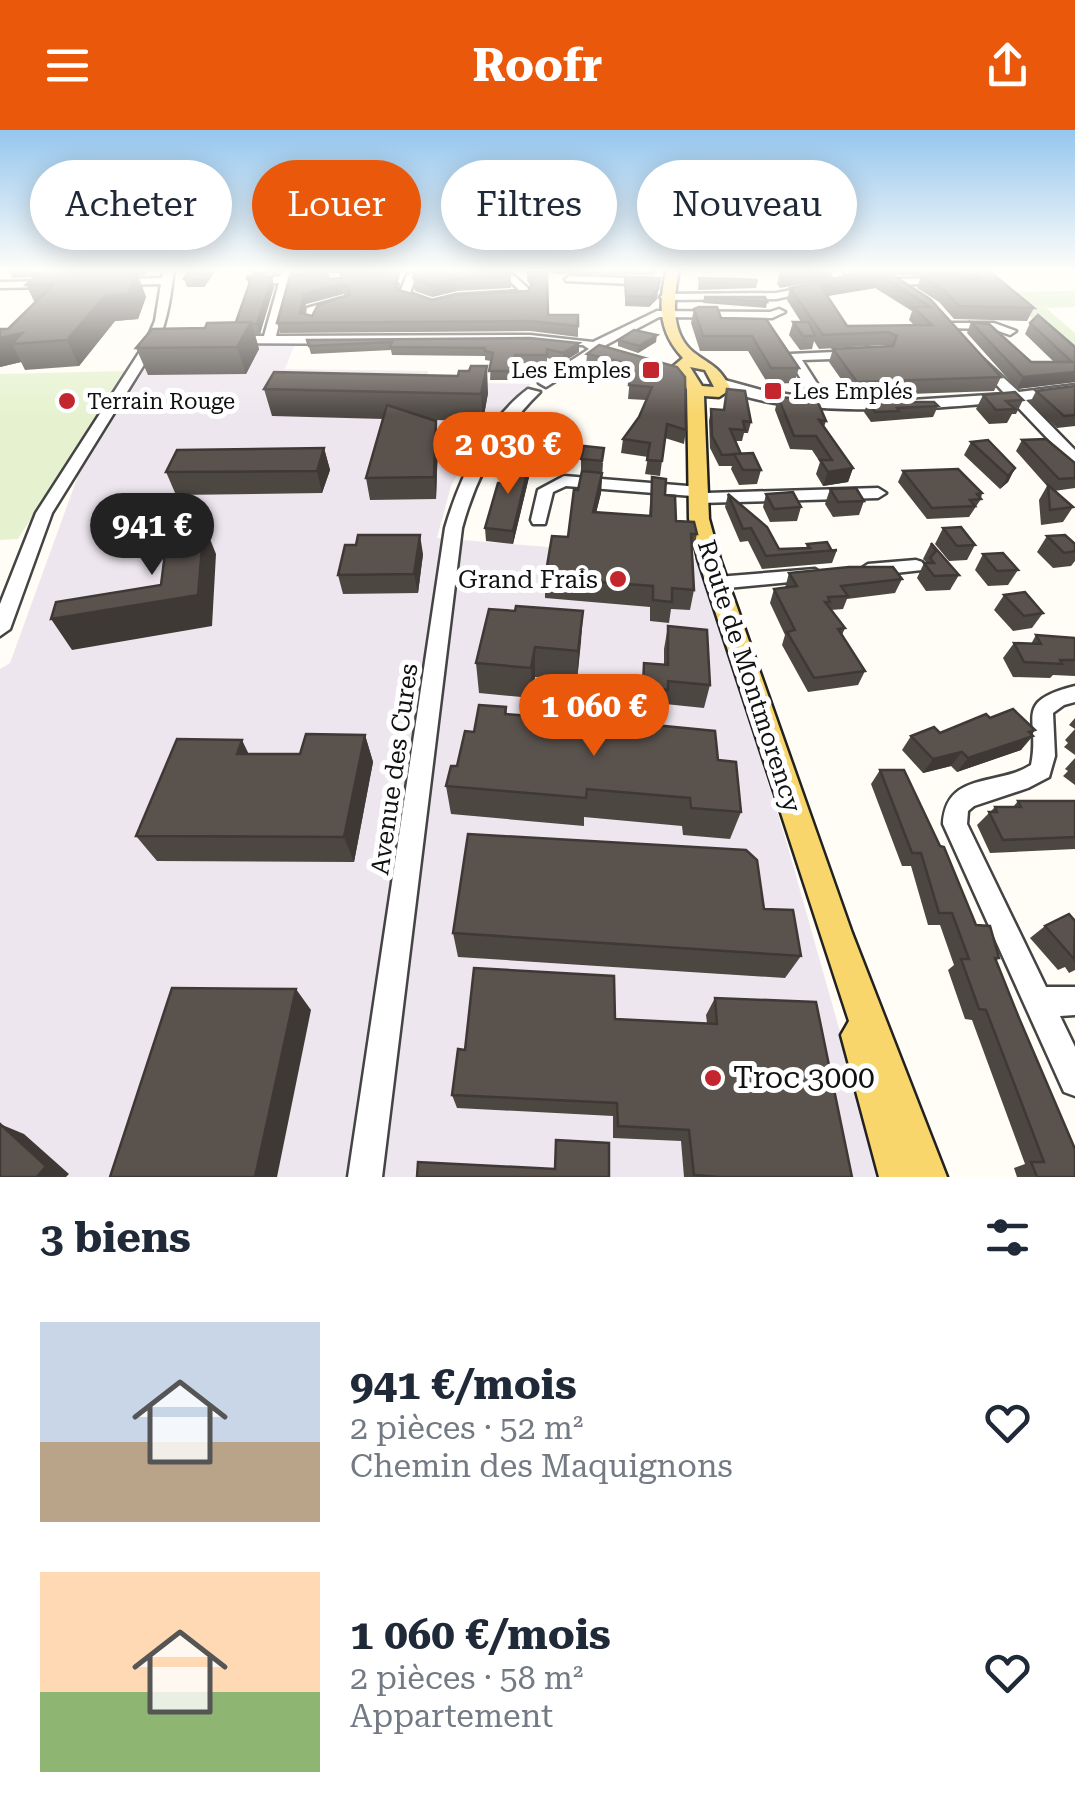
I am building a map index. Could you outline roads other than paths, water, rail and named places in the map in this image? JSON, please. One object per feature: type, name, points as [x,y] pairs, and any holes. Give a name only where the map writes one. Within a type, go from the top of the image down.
[{"type":"main road","points":[[670,318],[673,333],[700,378]]},
{"type":"main road","name":"Route de Montmorency","points":[[700,378],[699,519],[717,583],[835,933],[926,1177]]},
{"type":"main road","name":"Route de Montmorency","points":[[835,933],[900,1177]]},
{"type":"street","points":[[0,629],[44,513],[152,342],[161,318]]},
{"type":"street","points":[[269,339],[274,318]]},
{"type":"street","points":[[422,338],[428,318]]},
{"type":"street","name":"Avenue des Cures","points":[[365,1177],[442,625],[450,535],[471,473],[518,404],[651,318]]},
{"type":"street","points":[[960,338],[945,321],[1010,331]]},
{"type":"street","points":[[210,340],[422,338],[572,342],[620,357]]},
{"type":"street","points":[[152,342],[171,341]]},
{"type":"street","points":[[972,350],[1075,459]]},
{"type":"street","points":[[820,401],[794,357],[875,355]]},
{"type":"street","points":[[700,378],[751,391],[820,401],[880,403],[1015,397],[1075,389]]},
{"type":"street","points":[[539,520],[546,490],[564,482],[699,495],[878,493]]},
{"type":"street","points":[[717,583],[916,566]]},
{"type":"street","points":[[1075,694],[1058,697],[1044,706],[1039,716],[1047,754],[1042,770],[1017,784],[969,794],[956,806],[956,824],[1075,1081]]},
{"type":"street","points":[[1038,1002],[1075,1001]]},
{"type":"place","name":"Les Emples","points":[[651,370]]},
{"type":"place","name":"Les Emplés","points":[[773,391]]},
{"type":"place","name":"Terrain Rouge","points":[[67,401]]},
{"type":"place","name":"Grand Frais","points":[[618,579]]},
{"type":"place","name":"Troc 3000","points":[[713,1078]]}]
